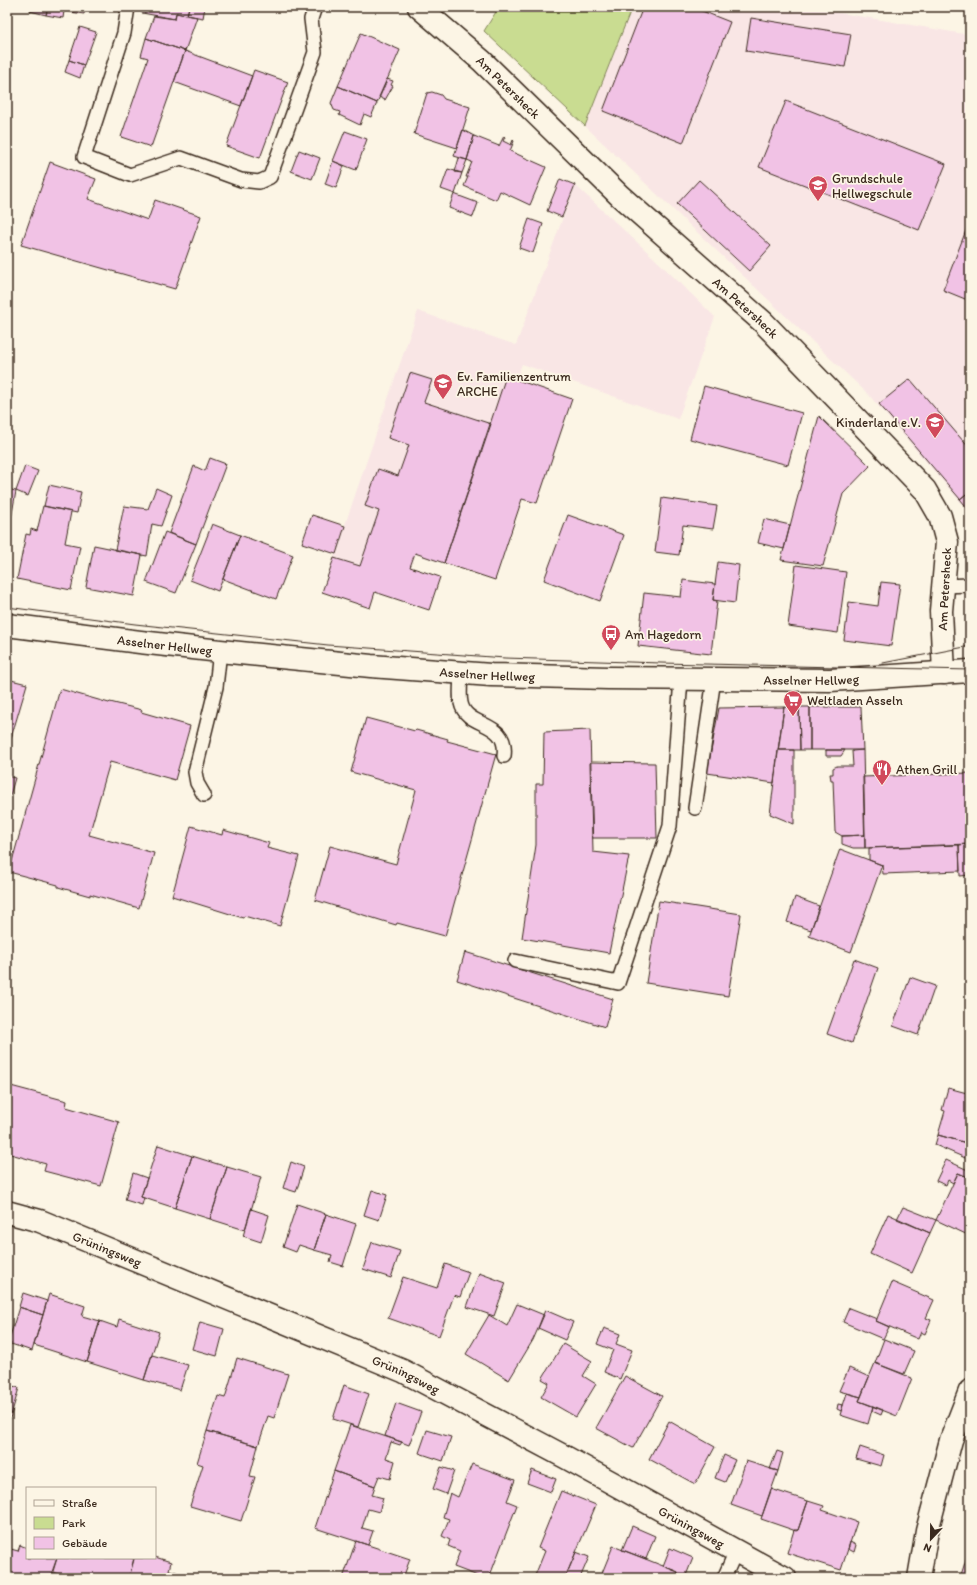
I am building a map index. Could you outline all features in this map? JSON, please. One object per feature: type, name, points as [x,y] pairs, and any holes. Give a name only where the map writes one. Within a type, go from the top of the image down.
[{"type":"street","name":"Am Petersheck","points":[[419,7],[482,61],[620,196],[763,322],[926,490],[940,516],[947,542],[941,611],[944,673]]},
{"type":"street","name":"Asselner Hellweg","points":[[7,625],[220,651],[363,665],[556,677],[830,680],[970,671]]},
{"type":"street","name":"Grüningsweg","points":[[7,1212],[40,1221],[403,1371],[574,1462],[785,1578]]},
{"type":"street","points":[[919,1578],[927,1531],[951,1440],[970,1391]]},
{"type":"lane","points":[[128,7],[124,33],[84,157],[130,174],[181,158],[242,180],[259,182],[270,177],[315,52],[311,19],[315,7]]},
{"type":"lane","points":[[943,586],[970,585]]},
{"type":"lane","points":[[204,795],[197,783],[195,772],[216,687],[220,651]]},
{"type":"lane","points":[[461,672],[461,704],[468,717],[498,732],[503,742],[504,756]]},
{"type":"lane","points":[[515,961],[618,983],[670,826],[681,679]]},
{"type":"lane","points":[[695,808],[714,679]]},
{"type":"lane","points":[[724,1578],[736,1551]]},
{"type":"shaded area","name":"Grundschule Hellwegschule","points":[[632,7],[805,7],[970,35],[970,513],[868,394],[585,126]]},
{"type":"shaded area","name":"Ev. Familienzentrum ARCHE","points":[[575,185],[715,317],[678,419],[522,364],[516,380],[491,424],[444,563],[415,554],[411,567],[440,577],[429,610],[375,592],[370,608],[322,592],[418,311],[516,345]]},
{"type":"green space","points":[[499,7],[632,7],[585,126],[484,31]]},
{"type":"building","points":[[31,7],[48,7],[46,15],[30,11]]},
{"type":"building","points":[[48,7],[92,7],[92,9],[85,8],[84,14],[64,11],[63,18],[46,15]]},
{"type":"building","points":[[138,7],[189,7],[187,15],[176,13],[175,19],[142,13]]},
{"type":"building","points":[[189,7],[205,7],[203,18],[187,15]]},
{"type":"building","points":[[643,7],[692,7],[730,22],[683,143],[603,111]]},
{"type":"building","points":[[176,13],[197,17],[185,51],[146,38],[154,16],[175,19]]},
{"type":"building","points":[[751,18],[851,34],[845,67],[746,51]]},
{"type":"building","points":[[80,27],[96,32],[84,65],[69,60]]},
{"type":"building","points":[[361,33],[400,50],[377,103],[338,86]]},
{"type":"building","points":[[146,38],[185,51],[151,147],[121,137],[148,58],[141,56]]},
{"type":"building","points":[[185,51],[252,76],[241,106],[174,82]]},
{"type":"building","points":[[69,60],[84,65],[80,78],[65,72]]},
{"type":"building","points":[[254,70],[288,82],[260,158],[226,146]]},
{"type":"building","points":[[387,79],[393,81],[391,85],[393,86],[385,100],[379,97]]},
{"type":"building","points":[[338,86],[377,103],[371,117],[364,114],[360,125],[339,115],[340,112],[334,110],[331,103]]},
{"type":"building","points":[[432,92],[441,95],[444,99],[470,107],[457,148],[414,134],[427,93]]},
{"type":"building","points":[[786,101],[946,164],[919,230],[759,167]]},
{"type":"building","points":[[463,130],[474,136],[467,160],[454,156]]},
{"type":"building","points":[[345,131],[367,139],[356,170],[333,161]]},
{"type":"building","points":[[474,136],[499,146],[504,136],[503,141],[511,145],[513,140],[514,141],[510,151],[546,167],[530,205],[500,191],[496,200],[464,186],[472,162],[467,160]]},
{"type":"building","points":[[299,150],[320,158],[312,179],[291,171]]},
{"type":"building","points":[[459,158],[467,160],[462,173],[455,172]]},
{"type":"building","points":[[333,161],[344,166],[336,188],[325,184]]},
{"type":"building","points":[[50,162],[96,179],[88,199],[148,220],[155,200],[201,216],[175,289],[21,245]]},
{"type":"building","points":[[448,169],[462,173],[455,194],[441,189]]},
{"type":"building","points":[[560,179],[575,185],[562,217],[547,211]]},
{"type":"building","points":[[699,180],[771,246],[749,271],[677,204]]},
{"type":"building","points":[[454,194],[478,203],[473,217],[449,208]]},
{"type":"building","points":[[529,219],[543,224],[533,253],[519,248]]},
{"type":"building","points":[[970,220],[970,301],[943,290]]},
{"type":"building","points":[[410,373],[432,380],[424,402],[491,424],[444,563],[415,553],[410,567],[440,577],[429,610],[375,592],[370,608],[322,592],[334,558],[360,566],[379,511],[365,506],[378,469],[398,476],[409,445],[388,438]]},
{"type":"building","points":[[506,376],[572,399],[537,503],[522,499],[495,580],[444,563]]},
{"type":"building","points":[[910,379],[970,449],[970,491],[960,499],[879,404]]},
{"type":"building","points":[[704,386],[802,413],[788,465],[690,439]]},
{"type":"building","points":[[819,416],[870,466],[843,494],[823,566],[781,560]]},
{"type":"building","points":[[210,458],[226,464],[196,544],[169,533],[194,466],[205,471]]},
{"type":"building","points":[[25,466],[38,471],[28,496],[16,491]]},
{"type":"building","points":[[49,485],[81,492],[77,513],[44,506]]},
{"type":"building","points":[[156,488],[172,495],[161,526],[152,524],[147,556],[115,550],[124,506],[148,509]]},
{"type":"building","points":[[7,489],[16,491],[8,536],[7,536]]},
{"type":"building","points":[[970,491],[970,511],[960,499]]},
{"type":"building","points":[[662,498],[717,506],[713,529],[683,525],[679,555],[655,552]]},
{"type":"building","points":[[43,506],[71,512],[65,543],[80,546],[71,590],[17,579],[26,534],[30,535],[31,529],[37,531]]},
{"type":"building","points":[[312,515],[345,526],[336,554],[302,543]]},
{"type":"building","points":[[568,515],[624,535],[600,601],[544,580]]},
{"type":"building","points":[[764,519],[790,525],[784,549],[758,543]]},
{"type":"building","points":[[212,524],[240,535],[218,591],[190,580]]},
{"type":"building","points":[[165,532],[196,544],[176,593],[146,582]]},
{"type":"building","points":[[240,535],[293,555],[276,599],[223,579]]},
{"type":"building","points":[[94,545],[142,555],[134,596],[86,587]]},
{"type":"building","points":[[718,562],[739,565],[735,603],[713,600]]},
{"type":"building","points":[[796,565],[846,572],[838,633],[788,626]]},
{"type":"building","points":[[683,580],[715,584],[713,600],[717,601],[711,654],[638,646],[644,593],[681,597]]},
{"type":"building","points":[[881,582],[900,584],[891,646],[844,640],[849,602],[878,606]]},
{"type":"building","points":[[7,679],[27,684],[11,738],[7,737]]},
{"type":"building","points":[[60,689],[109,703],[142,710],[141,712],[190,726],[175,780],[110,762],[89,835],[154,853],[139,908],[90,894],[90,896],[58,887],[58,885],[9,872]]},
{"type":"building","points":[[784,707],[774,783],[707,773],[719,708]]},
{"type":"building","points":[[784,707],[799,707],[800,750],[778,750]]},
{"type":"building","points":[[799,707],[810,707],[810,750],[800,750]]},
{"type":"building","points":[[810,707],[861,707],[863,750],[810,750]]},
{"type":"building","points":[[366,718],[415,731],[416,730],[448,739],[447,741],[496,754],[445,936],[397,923],[396,925],[315,900],[330,846],[396,864],[416,790],[351,772]]},
{"type":"building","points":[[590,730],[593,852],[629,856],[609,953],[522,938],[536,845],[536,784],[543,784],[544,732]]},
{"type":"building","points":[[778,750],[794,750],[794,824],[770,814]]},
{"type":"building","points":[[826,750],[845,750],[841,756],[826,756]]},
{"type":"building","points":[[863,750],[865,835],[842,836],[835,832],[833,780],[831,780],[830,774],[833,774],[833,768],[837,766],[853,766],[852,751]]},
{"type":"building","points":[[590,762],[655,763],[657,838],[592,838]]},
{"type":"building","points":[[970,773],[970,844],[865,848],[863,777]]},
{"type":"building","points":[[7,776],[15,778],[7,806]]},
{"type":"building","points":[[191,826],[222,835],[223,830],[269,843],[267,848],[299,856],[280,926],[244,916],[243,918],[172,896]]},
{"type":"building","points":[[865,835],[865,848],[853,848],[842,844],[842,836]]},
{"type":"building","points":[[970,844],[970,875],[960,876],[959,845]]},
{"type":"building","points":[[959,845],[960,871],[883,874],[882,865],[869,860],[869,848]]},
{"type":"building","points":[[840,849],[882,865],[851,952],[809,936]]},
{"type":"building","points":[[795,897],[819,906],[811,930],[787,922]]},
{"type":"building","points":[[659,901],[741,914],[728,996],[646,983]]},
{"type":"building","points":[[465,952],[613,999],[605,1027],[457,980]]},
{"type":"building","points":[[854,959],[878,968],[852,1043],[827,1034]]},
{"type":"building","points":[[910,977],[935,986],[918,1035],[893,1026]]},
{"type":"building","points":[[7,1085],[67,1101],[66,1107],[119,1122],[101,1186],[44,1171],[46,1164],[7,1153]]},
{"type":"building","points":[[948,1088],[967,1093],[966,1098],[970,1099],[970,1144],[938,1135],[945,1111],[942,1110]]},
{"type":"building","points":[[938,1135],[970,1144],[970,1160],[935,1145]]},
{"type":"building","points":[[158,1145],[192,1156],[175,1208],[141,1197]]},
{"type":"building","points":[[192,1156],[227,1167],[210,1219],[175,1208]]},
{"type":"building","points":[[946,1160],[970,1171],[968,1177],[958,1173],[953,1183],[948,1180],[946,1185],[936,1181]]},
{"type":"building","points":[[291,1162],[304,1167],[296,1192],[283,1188]]},
{"type":"building","points":[[227,1167],[261,1177],[245,1230],[210,1219]]},
{"type":"building","points":[[133,1173],[147,1178],[141,1197],[144,1198],[142,1205],[125,1200]]},
{"type":"building","points":[[958,1173],[970,1178],[970,1236],[936,1220]]},
{"type":"building","points":[[372,1190],[387,1195],[379,1220],[364,1215]]},
{"type":"building","points":[[297,1204],[326,1214],[314,1250],[299,1245],[296,1252],[283,1247]]},
{"type":"building","points":[[903,1207],[936,1220],[930,1233],[897,1219]]},
{"type":"building","points":[[251,1209],[269,1215],[261,1242],[243,1236]]},
{"type":"building","points":[[326,1214],[356,1224],[343,1266],[330,1262],[332,1255],[314,1250]]},
{"type":"building","points":[[888,1214],[930,1233],[912,1273],[870,1254]]},
{"type":"building","points":[[372,1242],[400,1251],[391,1278],[363,1269]]},
{"type":"building","points":[[445,1264],[469,1272],[460,1297],[454,1295],[439,1336],[388,1318],[403,1277],[437,1288]]},
{"type":"building","points":[[479,1273],[506,1283],[494,1316],[467,1307]]},
{"type":"building","points":[[892,1282],[934,1300],[926,1318],[931,1320],[925,1334],[921,1332],[918,1339],[876,1321]]},
{"type":"building","points":[[23,1293],[47,1301],[43,1315],[19,1307]]},
{"type":"building","points":[[49,1294],[85,1306],[82,1316],[100,1321],[87,1362],[34,1345]]},
{"type":"building","points":[[517,1304],[544,1315],[533,1340],[509,1380],[466,1354],[489,1315],[507,1326]]},
{"type":"building","points":[[19,1307],[43,1315],[32,1351],[8,1343]]},
{"type":"building","points":[[849,1308],[877,1319],[876,1321],[889,1327],[883,1339],[843,1322]]},
{"type":"building","points":[[545,1310],[573,1322],[565,1340],[538,1328]]},
{"type":"building","points":[[119,1319],[159,1332],[144,1380],[87,1362],[100,1321],[117,1327]]},
{"type":"building","points":[[200,1322],[224,1329],[217,1356],[192,1349]]},
{"type":"building","points":[[604,1328],[620,1334],[616,1344],[632,1350],[620,1379],[604,1372],[613,1350],[597,1344]]},
{"type":"building","points":[[884,1339],[914,1351],[904,1374],[875,1363]]},
{"type":"building","points":[[563,1344],[592,1361],[583,1376],[596,1384],[576,1417],[541,1397],[549,1383],[542,1379]]},
{"type":"building","points":[[152,1355],[188,1365],[180,1390],[144,1380]]},
{"type":"building","points":[[237,1358],[288,1374],[274,1418],[268,1416],[258,1446],[207,1431],[218,1396],[225,1398]]},
{"type":"building","points":[[875,1363],[912,1378],[897,1416],[859,1401]]},
{"type":"building","points":[[849,1368],[869,1377],[861,1397],[839,1391]]},
{"type":"building","points":[[625,1376],[662,1396],[633,1448],[596,1428]]},
{"type":"building","points":[[7,1384],[19,1388],[9,1422],[7,1421]]},
{"type":"building","points":[[344,1385],[369,1394],[358,1427],[333,1419]]},
{"type":"building","points":[[847,1393],[861,1397],[859,1401],[873,1406],[868,1424],[840,1415]]},
{"type":"building","points":[[396,1403],[421,1412],[409,1445],[385,1436]]},
{"type":"building","points":[[838,1404],[843,1405],[841,1411],[837,1409]]},
{"type":"building","points":[[873,1406],[883,1410],[881,1415],[872,1411]]},
{"type":"building","points":[[669,1421],[715,1447],[695,1484],[649,1459]]},
{"type":"building","points":[[350,1425],[402,1442],[400,1445],[391,1442],[386,1458],[395,1461],[390,1479],[379,1476],[375,1486],[334,1471]]},
{"type":"building","points":[[427,1430],[451,1437],[443,1461],[419,1453]]},
{"type":"building","points":[[207,1431],[258,1446],[250,1476],[255,1477],[241,1521],[190,1506],[203,1465],[197,1463]]},
{"type":"building","points":[[860,1447],[884,1455],[881,1466],[856,1459]]},
{"type":"building","points":[[777,1451],[783,1453],[778,1471],[770,1469]]},
{"type":"building","points":[[724,1455],[735,1460],[725,1482],[715,1478]]},
{"type":"building","points":[[746,1461],[778,1471],[762,1516],[731,1505]]},
{"type":"building","points":[[472,1464],[515,1480],[507,1501],[517,1505],[489,1578],[483,1578],[454,1567],[460,1551],[448,1546],[450,1540],[442,1536],[449,1519],[443,1517],[450,1493],[458,1497]]},
{"type":"building","points":[[441,1467],[454,1471],[446,1494],[433,1489]]},
{"type":"building","points":[[532,1470],[556,1479],[551,1492],[527,1483]]},
{"type":"building","points":[[334,1471],[375,1486],[372,1495],[383,1498],[379,1512],[368,1509],[362,1528],[373,1531],[368,1545],[315,1528]]},
{"type":"building","points":[[771,1489],[808,1501],[798,1530],[796,1531],[761,1519]]},
{"type":"building","points":[[561,1491],[596,1505],[565,1578],[534,1578],[545,1551],[538,1548]]},
{"type":"building","points":[[808,1501],[824,1506],[822,1510],[857,1522],[841,1570],[787,1553],[794,1530],[798,1530]]},
{"type":"building","points":[[632,1526],[655,1536],[646,1559],[622,1550]]},
{"type":"building","points":[[356,1541],[410,1559],[403,1578],[343,1578]]},
{"type":"building","points":[[850,1542],[856,1545],[854,1552],[848,1549]]},
{"type":"building","points":[[20,1545],[26,1548],[26,1559],[57,1559],[51,1578],[7,1578],[7,1548],[18,1551]]},
{"type":"building","points":[[613,1546],[678,1572],[675,1578],[600,1578]]},
{"type":"building","points":[[970,1547],[970,1578],[960,1578]]},
{"type":"building","points":[[670,1548],[693,1558],[685,1578],[675,1578],[678,1572],[663,1566]]},
{"type":"building","points":[[576,1552],[589,1557],[580,1578],[565,1578]]},
{"type":"building","points":[[156,1557],[171,1562],[169,1570],[196,1578],[129,1578],[134,1559],[156,1559]]},
{"type":"building","points":[[57,1559],[134,1559],[129,1578],[72,1578],[52,1572]]},
{"type":"tram line","points":[[7,607],[135,624],[328,645],[505,658],[970,670]]},
{"type":"tram line","points":[[883,663],[970,646]]},
{"type":"place","name":"Grundschule Hellwegschule","points":[[818,202]]},
{"type":"place","name":"Ev. Familienzentrum ARCHE","points":[[443,400]]},
{"type":"place","name":"Kinderland e.V.","points":[[935,439]]},
{"type":"place","name":"Am Hagedorn","points":[[611,651]]},
{"type":"place","name":"Weltladen Asseln","points":[[793,717]]},
{"type":"place","name":"Athen Grill","points":[[882,786]]}]
